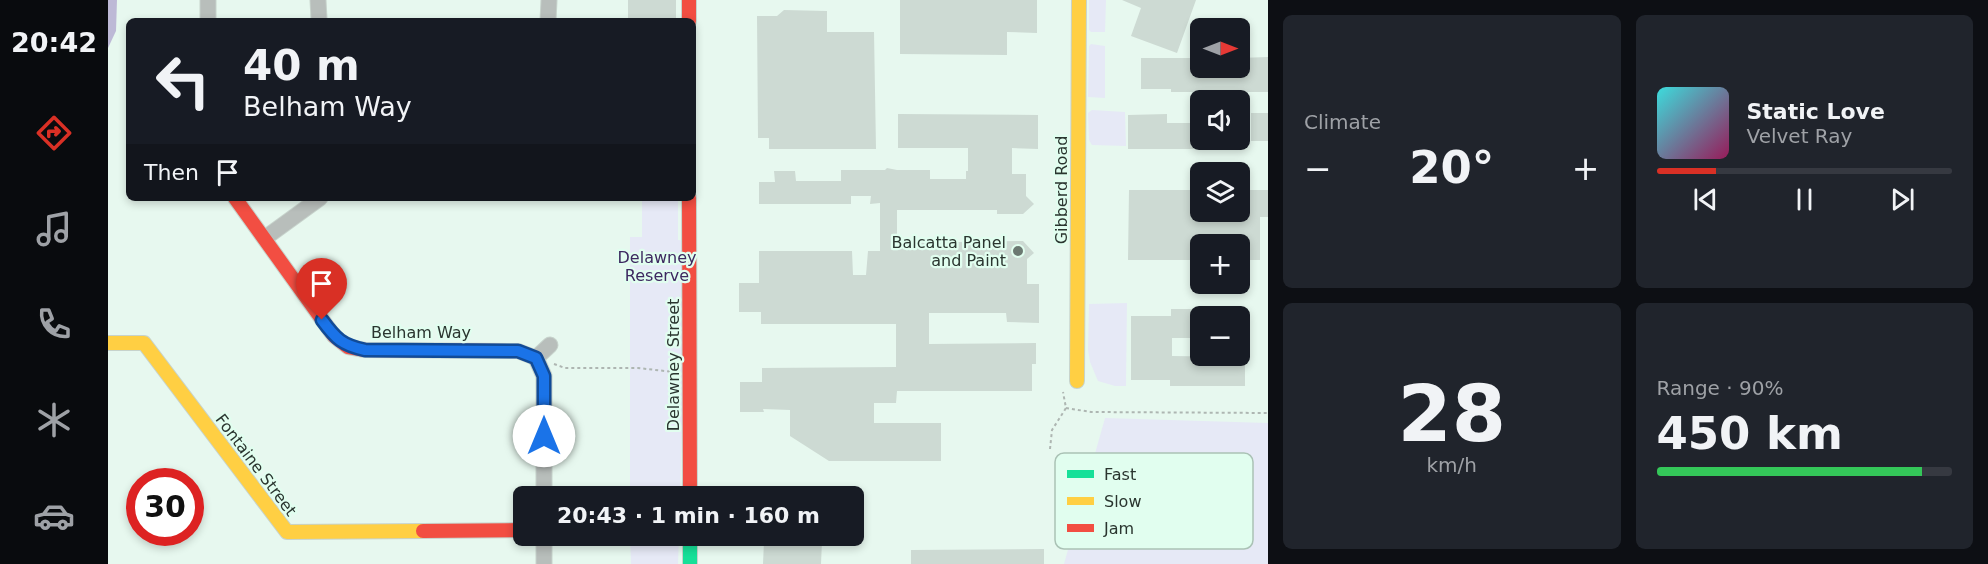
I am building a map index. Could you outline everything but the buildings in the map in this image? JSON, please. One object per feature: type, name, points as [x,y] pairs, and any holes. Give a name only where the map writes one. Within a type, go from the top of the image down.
[{"type":"street","points":[[208,0],[208,18]]},
{"type":"street","points":[[318,0],[319,18]]},
{"type":"street","points":[[548,18],[549,0]]},
{"type":"street","points":[[688,18],[689,0]]},
{"type":"street","name":"Gibberd Road","points":[[1077,381],[1079,0]]},
{"type":"street","name":"Belham Way","points":[[237,201],[334,336],[348,347],[365,350],[518,351],[538,362]]},
{"type":"street","points":[[265,238],[316,201]]},
{"type":"street","name":"Delawney Street","points":[[688,201],[690,486]]},
{"type":"street","name":"Fontaine Street","points":[[108,343],[144,343],[286,532],[513,530]]},
{"type":"street","points":[[544,486],[544,376],[538,362],[550,345]]},
{"type":"street","points":[[544,546],[544,564]]},
{"type":"street","points":[[690,546],[690,564]]},
{"type":"path","points":[[538,362],[565,368],[638,368],[678,372]]},
{"type":"path","points":[[1050,449],[1050,435],[1066,408],[1063,392]]},
{"type":"path","points":[[1066,408],[1090,412],[1268,413]]},
{"type":"green space","points":[[1089,0],[1106,0],[1105,32],[1089,30]]},
{"type":"green space","points":[[1091,44],[1105,46],[1105,98],[1088,97],[1089,46]]},
{"type":"green space","points":[[1092,110],[1125,112],[1126,146],[1092,145],[1089,140],[1088,113]]},
{"type":"green space","name":"Delawney Reserve","points":[[642,201],[678,201],[678,240],[687,241],[680,486],[630,486],[630,237],[642,237]]},
{"type":"green space","points":[[1127,303],[1126,386],[1115,386],[1098,381],[1090,362],[1089,304]]},
{"type":"green space","points":[[1105,418],[1268,423],[1268,564],[1064,564],[1068,549],[1253,549],[1253,453],[1095,453]]},
{"type":"green space","points":[[630,546],[679,546],[678,564],[631,564]]},
{"type":"shaded area","points":[[108,0],[117,0],[116,31],[108,48]]},
{"type":"traffic: fast","points":[[690,546],[690,564]]},
{"type":"traffic: slow","points":[[1077,381],[1079,0]]},
{"type":"traffic: slow","points":[[108,343],[144,343],[287,532],[423,531]]},
{"type":"traffic: jam","points":[[689,0],[689,18]]},
{"type":"traffic: jam","points":[[237,201],[334,336],[348,347],[365,350],[518,351],[536,358]]},
{"type":"traffic: jam","points":[[689,201],[690,486]]},
{"type":"traffic: jam","points":[[423,531],[513,530]]},
{"type":"place","name":"Balcatta Panel and Paint","points":[[1018,251]]},
{"type":"route","points":[[322,320],[334,336],[348,347],[365,350],[518,351],[536,358],[544,376],[544,436]]}]
